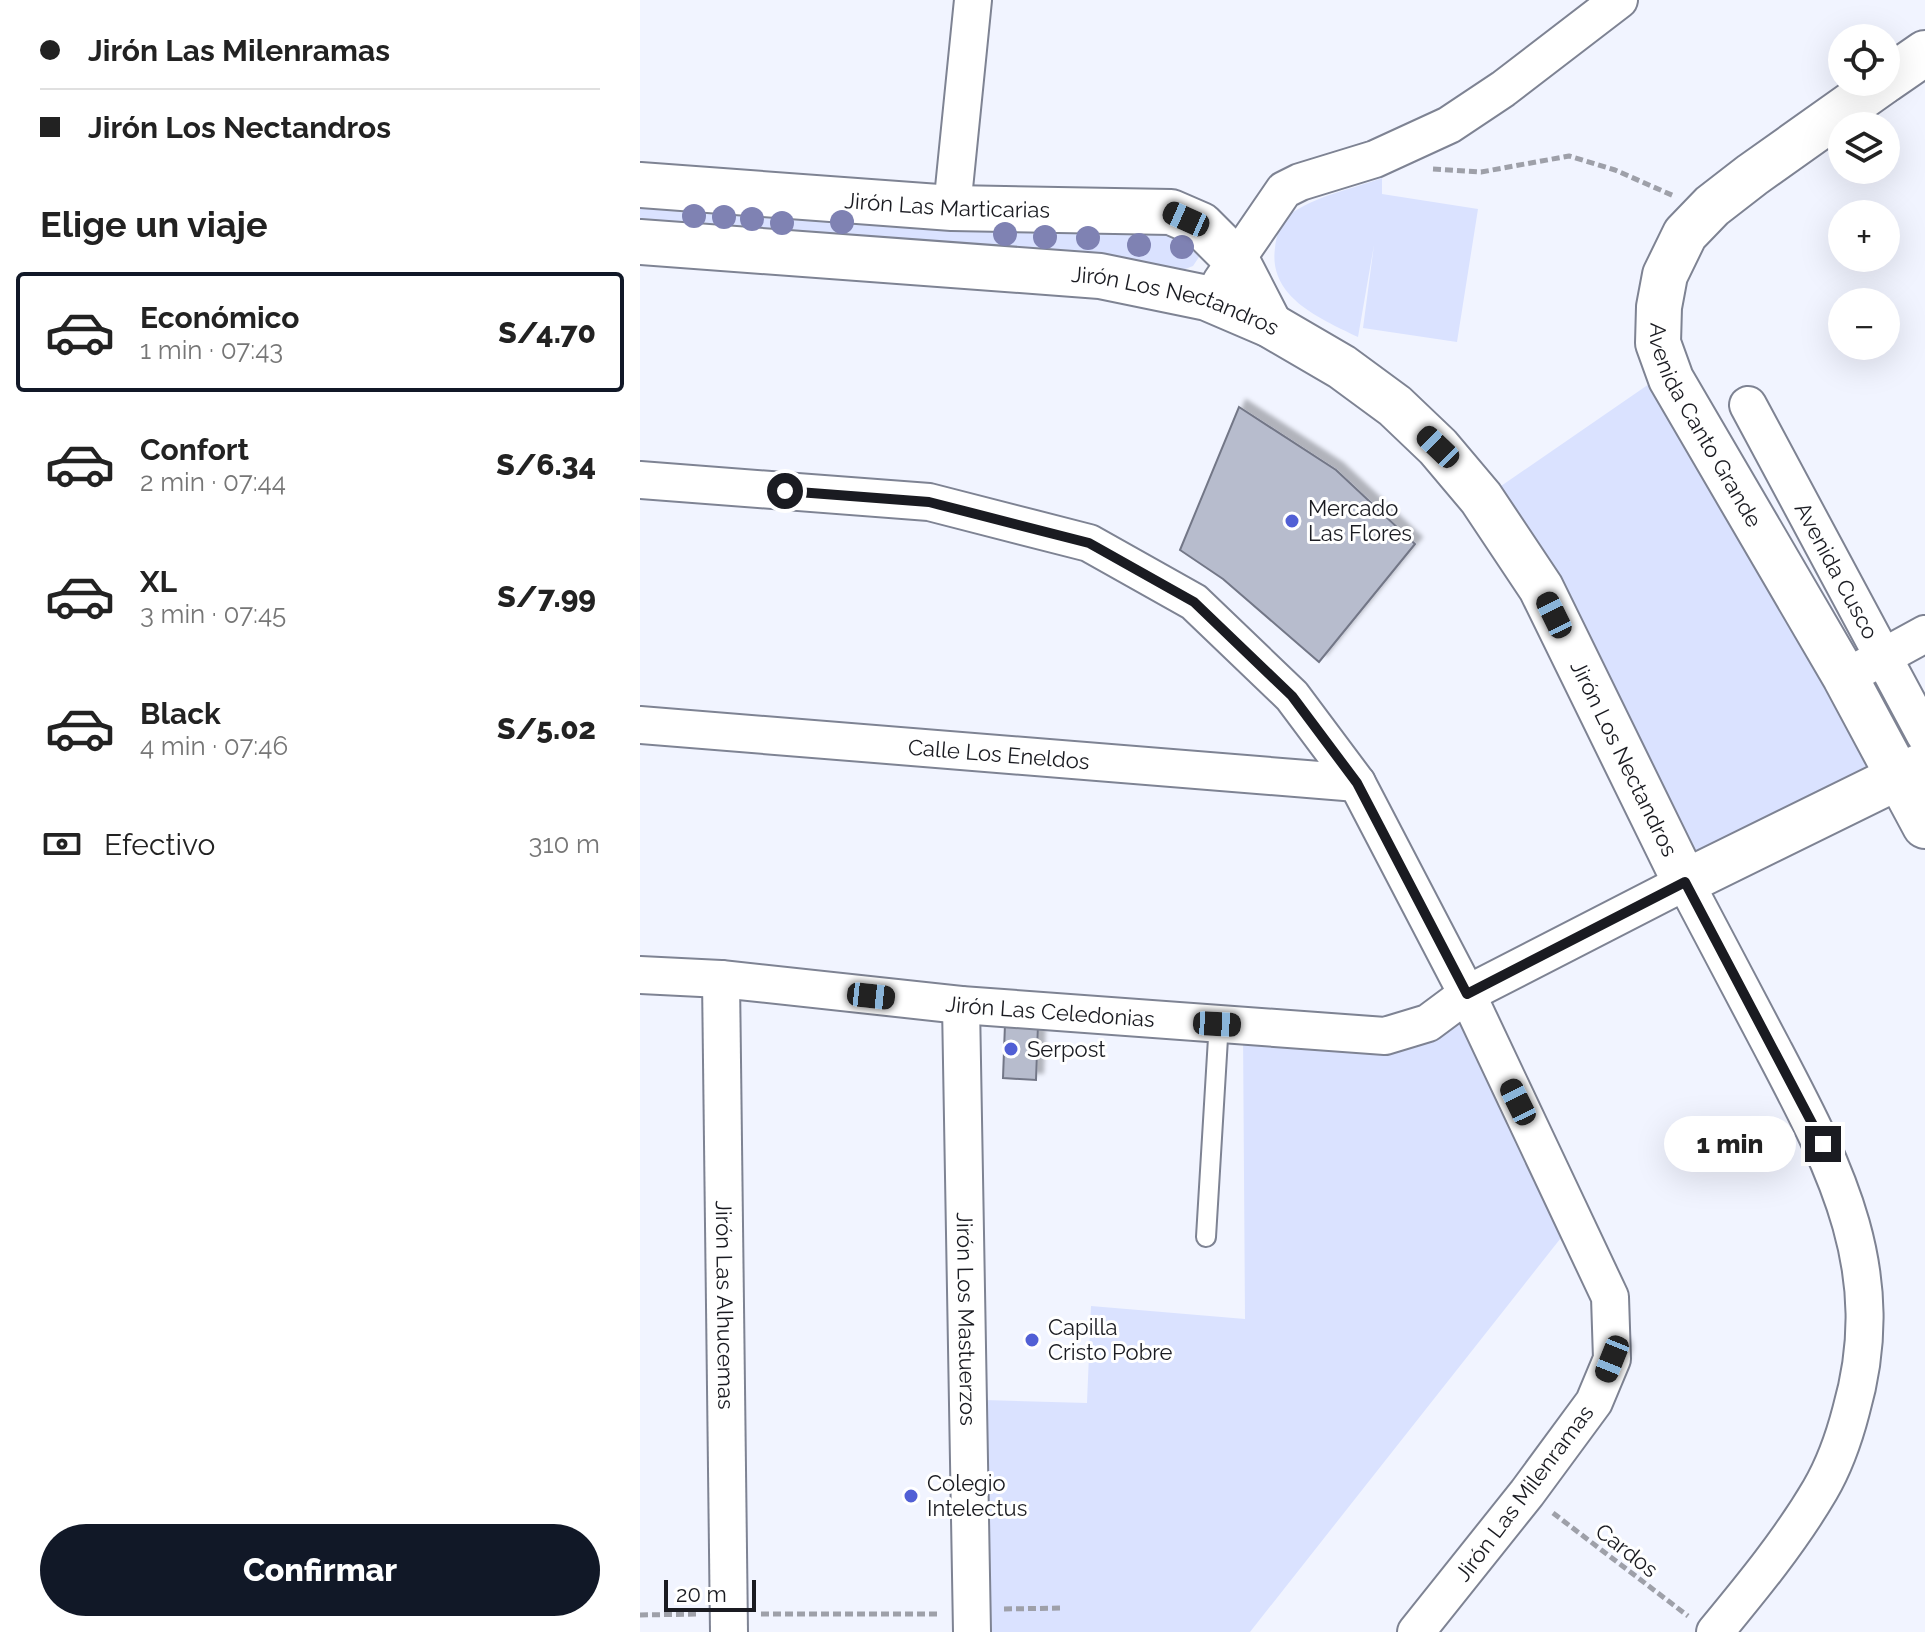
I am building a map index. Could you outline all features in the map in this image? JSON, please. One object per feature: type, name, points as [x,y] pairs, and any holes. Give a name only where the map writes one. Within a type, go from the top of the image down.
[{"type":"street","points":[[952,208],[973,0]]},
{"type":"street","points":[[1207,298],[1237,261],[1284,190],[1300,182],[1375,159],[1449,125],[1503,89],[1619,0]]},
{"type":"street","name":"Avenida Canto Grande","points":[[1900,70],[1925,53]]},
{"type":"street","name":"Avenida Canto Grande","points":[[1863,96],[1712,206],[1685,234],[1665,275],[1659,307],[1658,343],[1671,379],[1864,668],[1911,771],[1925,826]]},
{"type":"street","name":"Jirón Las Marticarias","points":[[640,185],[952,208],[1171,212],[1201,225],[1237,261],[1270,325]]},
{"type":"street","name":"Jirón Los Nectandros","points":[[640,242],[1100,276],[1207,298],[1270,325],[1342,367],[1395,406],[1438,447],[1481,498],[1541,588],[1685,882],[1823,1144],[1849,1214],[1861,1269],[1866,1326],[1862,1375],[1844,1437],[1821,1489],[1776,1558],[1706,1627]]},
{"type":"street","name":"Avenida Cusco","points":[[1748,405],[1864,668],[1925,735]]},
{"type":"street","name":"Jirón Las Milenramas","points":[[640,480],[929,502],[1089,543],[1194,602],[1292,696],[1357,783],[1467,994],[1612,1307],[1612,1359],[1594,1402],[1527,1493],[1416,1632]]},
{"type":"street","points":[[1864,668],[1925,634]]},
{"type":"street","name":"Calle Los Eneldos","points":[[640,725],[1357,783]]},
{"type":"street","name":"Jirón Las Celedonias","points":[[640,975],[721,979],[961,1005],[1385,1036],[1428,1023],[1467,994],[1911,771]]},
{"type":"street","name":"Jirón Las Alhucemas","points":[[721,979],[729,1623]]},
{"type":"street","name":"Jirón Los Mastuerzos","points":[[961,1005],[979,1619]]},
{"type":"lane","points":[[1206,1237],[1217,1024]]},
{"type":"path","points":[[1427,168],[1481,172],[1569,156],[1615,170],[1678,198]]},
{"type":"path","name":"Cardos","points":[[1527,1493],[1706,1627]]},
{"type":"path","points":[[640,1615],[729,1623],[979,1619],[1063,1608]]},
{"type":"shaded area","points":[[1382,178],[1382,194],[1478,209],[1457,342],[1363,328],[1374,245],[1358,337],[1300,304],[1280,280],[1275,265],[1275,248],[1279,230],[1286,218],[1299,208],[1322,198]]},
{"type":"shaded area","points":[[640,201],[1187,237],[1203,251],[1193,266],[1180,271],[640,230]]},
{"type":"shaded area","points":[[1652,382],[1872,772],[1692,862],[1519,515],[1501,486]]},
{"type":"shaded area","points":[[1462,1023],[1564,1234],[1250,1632],[991,1632],[984,1400],[1087,1403],[1091,1306],[1245,1319],[1243,1031],[1423,1037]]},
{"type":"building","name":"Mercado Las Flores","points":[[1239,407],[1336,470],[1415,544],[1319,662],[1223,579],[1180,550]]},
{"type":"building","points":[[1005,1024],[1038,1025],[1036,1080],[1003,1078]]},
{"type":"place","name":"Mercado Las Flores","points":[[1292,521]]},
{"type":"place","name":"Serpost","points":[[1011,1049]]},
{"type":"place","name":"Capilla Cristo Pobre","points":[[1032,1340]]},
{"type":"place","name":"Colegio Intelectus","points":[[911,1496]]},
{"type":"route","points":[[785,491],[929,502],[1089,543],[1194,602],[1292,696],[1357,783],[1467,994],[1685,882],[1823,1144]]}]
